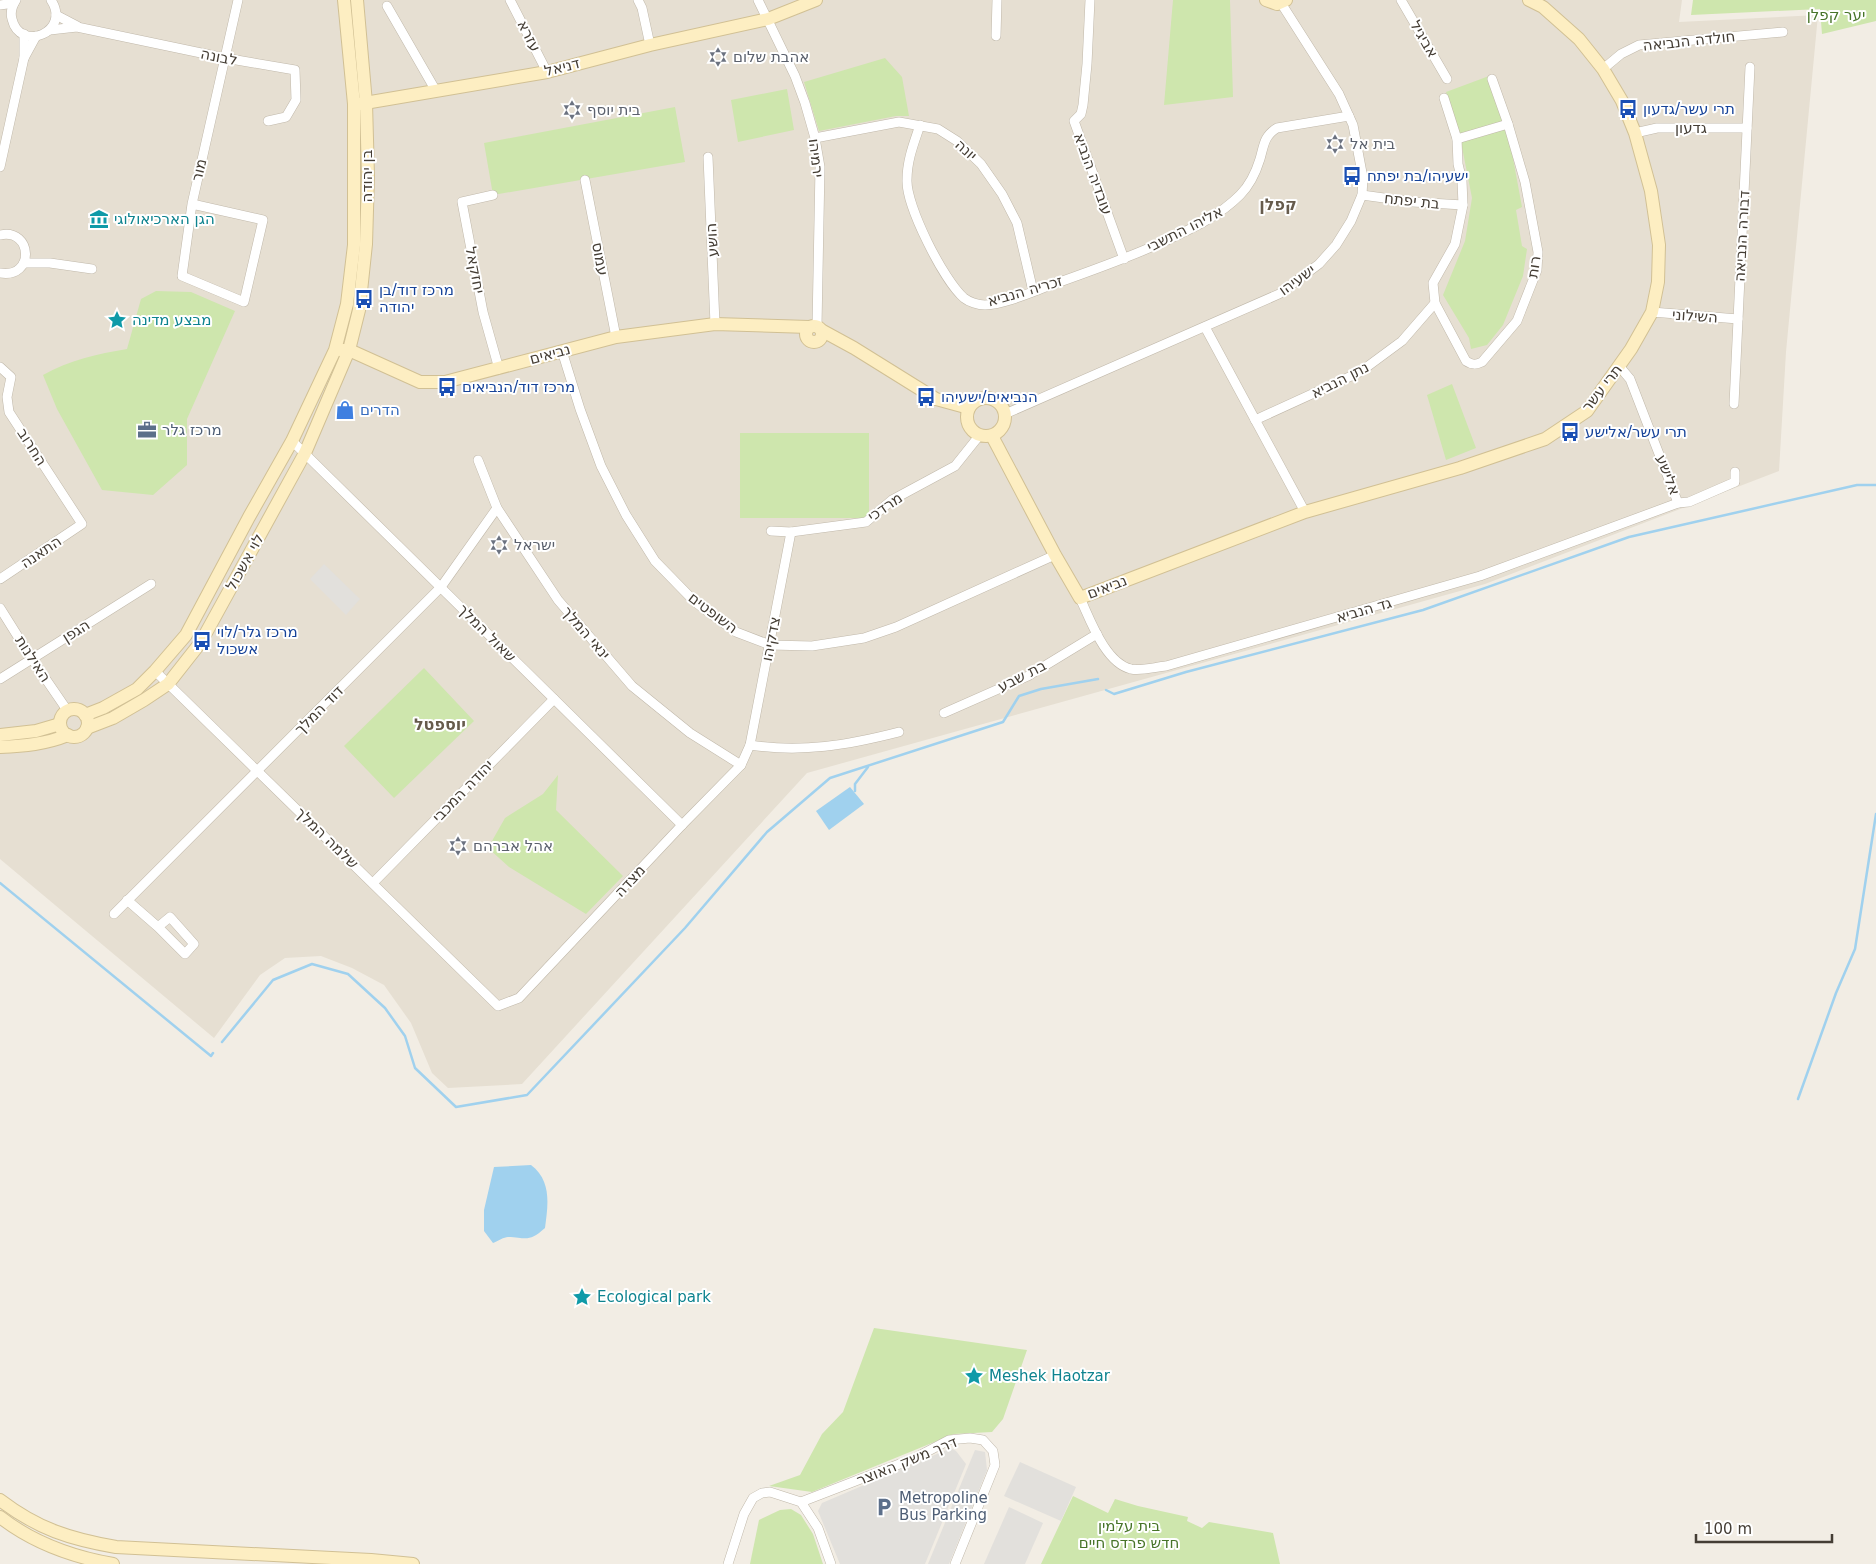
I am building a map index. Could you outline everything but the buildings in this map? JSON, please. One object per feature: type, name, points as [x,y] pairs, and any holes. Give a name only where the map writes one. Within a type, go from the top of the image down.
[{"type":"street","points":[[50,30],[56,15],[51,0]]},
{"type":"street","name":"מור","points":[[192,204],[263,220],[244,302],[182,276],[192,204],[238,0]]},
{"type":"street","name":"בן יהודה","points":[[344,0],[360,103],[368,176],[366,244],[359,310],[349,350]]},
{"type":"street","name":"בן יהודה","points":[[335,350],[347,304],[354,245],[360,103],[357,0]]},
{"type":"street","name":"עזרא","points":[[510,0],[547,72]]},
{"type":"street","points":[[638,0],[642,8],[650,45]]},
{"type":"street","name":"ירמיהו","points":[[758,0],[806,103],[820,167],[814,333]]},
{"type":"street","points":[[768,19],[816,0]]},
{"type":"street","points":[[996,36],[997,0]]},
{"type":"street","name":"עובדיה הנביא","points":[[1090,0],[1088,64],[1083,106],[1081,114],[1074,121],[1124,259]]},
{"type":"street","points":[[1266,0],[1272,4],[1283,2]]},
{"type":"street","name":"אביגיל","points":[[1401,0],[1447,79]]},
{"type":"street","name":"תרי עשר","points":[[1305,512],[1460,468],[1545,440],[1587,411],[1619,366],[1652,312],[1658,282],[1659,245],[1651,191],[1635,133],[1622,101],[1603,69],[1579,39],[1543,7],[1529,0]]},
{"type":"street","points":[[0,5],[15,2],[11,16],[15,27],[24,34],[36,36],[24,58]]},
{"type":"street","name":"ישעיהו","points":[[1005,414],[1279,294],[1318,264],[1336,245],[1351,221],[1362,195],[1361,159],[1353,125],[1339,94],[1283,2]]},
{"type":"street","points":[[387,6],[436,91]]},
{"type":"street","points":[[0,11],[11,16]]},
{"type":"street","name":"לבונה","points":[[56,15],[77,27],[225,58],[295,70],[296,100],[286,117],[268,121]]},
{"type":"street","name":"דניאל","points":[[360,103],[547,72],[650,45],[768,19]]},
{"type":"street","name":"לבונה","points":[[36,36],[50,30],[77,27]]},
{"type":"street","name":"חולדה הנביאה","points":[[1603,69],[1621,54],[1639,45],[1783,32]]},
{"type":"street","points":[[0,167],[24,58],[24,34]]},
{"type":"street","name":"דבורה הנביאה","points":[[1734,404],[1750,68]]},
{"type":"street","name":"רות","points":[[1434,303],[1466,361],[1470,364],[1477,364],[1482,362],[1517,321],[1537,270],[1538,252],[1525,182],[1508,124],[1492,79]]},
{"type":"street","name":"בת יפתח","points":[[1434,303],[1433,283],[1455,244],[1462,205],[1462,182],[1458,164],[1457,139],[1444,98]]},
{"type":"street","name":"אליהו התשבי","points":[[1124,259],[1188,230],[1224,210],[1242,193],[1252,179],[1260,159],[1264,139],[1269,132],[1277,128],[1349,116]]},
{"type":"street","name":"יונה","points":[[815,138],[899,122],[938,129],[958,141],[981,164],[1002,194],[1017,223],[1033,291]]},
{"type":"street","points":[[1457,139],[1508,124]]},
{"type":"street","name":"זכריה הנביא","points":[[920,125],[910,154],[907,182],[921,228],[941,268],[964,298],[975,303],[996,303],[1124,259]]},
{"type":"street","name":"גדעון","points":[[1635,133],[1657,128],[1747,128]]},
{"type":"street","name":"הושע","points":[[708,157],[715,324]]},
{"type":"street","name":"עמוס","points":[[584,180],[616,337]]},
{"type":"street","name":"יחזקאל","points":[[493,195],[462,202],[483,312],[499,369]]},
{"type":"street","name":"בת יפתח","points":[[1362,195],[1413,202],[1462,205]]},
{"type":"street","points":[[0,235],[12,235],[20,239],[26,249],[24,263],[14,272],[8,274],[0,273]]},
{"type":"street","points":[[24,263],[50,263],[92,269]]},
{"type":"street","name":"נתן הנביא","points":[[1256,420],[1360,372],[1402,341],[1434,303]]},
{"type":"street","name":"השילוני","points":[[1652,312],[1738,319]]},
{"type":"street","name":"נביאים","points":[[335,350],[349,350],[420,382],[445,382],[616,337],[715,324],[772,327],[814,333],[854,348],[936,399],[969,408]]},
{"type":"street","points":[[1205,327],[1305,512]]},
{"type":"street","name":"לוי אשכול","points":[[86,721],[103,708],[137,689],[186,635],[292,441],[335,350]]},
{"type":"street","name":"לוי אשכול","points":[[86,721],[113,718],[168,684],[201,642],[304,453],[349,350]]},
{"type":"street","name":"השופטים","points":[[562,351],[580,410],[602,466],[626,515],[655,561],[695,602],[736,632],[770,645],[812,646],[864,638],[896,627],[1055,555]]},
{"type":"street","name":"אלישע","points":[[1619,366],[1630,379],[1678,503]]},
{"type":"street","name":"החרוב","points":[[0,367],[11,377],[7,397],[9,412],[82,524]]},
{"type":"street","points":[[981,399],[992,399],[998,402],[1005,414],[1003,426],[1000,431],[992,436],[979,436],[970,429],[966,416],[969,408],[981,399]]},
{"type":"street","name":"מרדכי","points":[[771,531],[791,532],[866,522],[892,500],[955,466],[979,436]]},
{"type":"street","name":"נביאים","points":[[992,436],[1080,598],[1305,512]]},
{"type":"street","name":"שאול המלך","points":[[292,441],[682,825]]},
{"type":"street","name":"ינאי המלך","points":[[478,460],[497,508],[558,600],[632,686],[690,733],[741,766]]},
{"type":"street","name":"גד הנביא","points":[[1080,598],[1097,634],[1112,657],[1121,666],[1133,670],[1166,666],[1480,576],[1678,503],[1689,502],[1734,482],[1735,472]]},
{"type":"street","name":"דוד המלך","points":[[114,914],[441,588],[497,508]]},
{"type":"street","name":"התאנה","points":[[0,579],[82,524]]},
{"type":"street","name":"צדקיהו","points":[[750,745],[791,532]]},
{"type":"street","name":"הגפן","points":[[0,679],[151,584]]},
{"type":"street","name":"האילנות","points":[[0,608],[67,710]]},
{"type":"street","name":"בת שבע","points":[[944,713],[1028,676],[1097,634]]},
{"type":"street","name":"שלמה המלך","points":[[155,671],[498,1006]]},
{"type":"street","name":"יהודה המכבי","points":[[373,884],[554,699]]},
{"type":"street","points":[[0,747],[43,743],[68,735],[77,736],[84,732],[86,721],[79,710],[67,710],[61,716],[61,728],[68,735]]},
{"type":"street","points":[[0,735],[36,731],[60,724]]},
{"type":"street","points":[[750,745],[777,749],[820,748],[860,742],[899,732]]},
{"type":"street","name":"מצדה","points":[[498,1006],[519,998],[682,825],[741,766],[750,745]]},
{"type":"street","points":[[127,900],[158,927]]},
{"type":"street","name":"דרך משק האוצר","points":[[801,1502],[915,1458],[949,1440],[970,1438],[983,1440],[993,1451],[995,1465],[955,1564]]},
{"type":"street","points":[[728,1564],[744,1514],[753,1498],[762,1493],[770,1492],[801,1502],[818,1528],[831,1564]]},
{"type":"street","points":[[811,1517],[816,1496]]},
{"type":"street","points":[[0,1500],[23,1517],[56,1533],[86,1542],[116,1547],[371,1560],[413,1564]]},
{"type":"street","points":[[0,1517],[25,1534],[56,1548],[74,1555],[113,1564]]},
{"type":"street","points":[[56,1548],[72,1564]]},
{"type":"shaded area","points":[[0,0],[1682,0],[1679,22],[1818,15],[1786,352],[1779,471],[1485,584],[807,773],[522,1084],[448,1088],[432,1073],[411,1023],[384,985],[352,968],[321,956],[285,958],[260,975],[214,1038],[0,859]]},
{"type":"shaded area","points":[[324,564],[360,599],[346,615],[310,579]]},
{"type":"shaded area","name":"Metropoline Bus Parking","points":[[951,1448],[956,1451],[966,1464],[925,1564],[840,1564],[818,1511],[822,1503]]},
{"type":"shaded area","points":[[975,1450],[985,1452],[987,1470],[949,1564],[928,1564]]},
{"type":"shaded area","points":[[1020,1462],[1076,1487],[1061,1521],[1004,1496]]},
{"type":"shaded area","points":[[1009,1507],[1043,1523],[1025,1564],[984,1564]]},
{"type":"green space","points":[[1173,0],[1230,0],[1233,97],[1164,105]]},
{"type":"green space","name":"יער קפלן","points":[[1693,0],[1876,0],[1876,21],[1822,34],[1820,9],[1691,15]]},
{"type":"green space","points":[[885,58],[902,77],[909,116],[896,116],[819,131],[804,82]]},
{"type":"green space","points":[[1489,76],[1510,142],[1522,207],[1516,210],[1522,246],[1527,249],[1523,276],[1503,325],[1487,345],[1471,349],[1469,338],[1443,295],[1465,241],[1472,198],[1461,142],[1446,92]]},
{"type":"green space","points":[[787,89],[794,130],[738,142],[731,100]]},
{"type":"green space","points":[[675,107],[685,162],[493,195],[484,143]]},
{"type":"green space","points":[[156,291],[191,292],[235,311],[187,419],[187,465],[153,495],[102,490],[57,409],[43,375],[63,365],[84,358],[127,349],[141,299]]},
{"type":"green space","points":[[1452,384],[1476,448],[1446,460],[1427,395]]},
{"type":"green space","points":[[740,433],[869,433],[869,518],[740,518]]},
{"type":"green space","points":[[424,668],[474,721],[394,798],[344,746]]},
{"type":"green space","points":[[558,775],[556,810],[623,876],[586,914],[509,867],[488,848],[505,818],[543,794]]},
{"type":"green space","points":[[874,1328],[1027,1350],[1003,1419],[992,1432],[954,1434],[812,1492],[769,1486],[800,1475],[822,1434],[843,1412]]},
{"type":"green space","name":"בית עלמין חדש פרדס חיים","points":[[1073,1496],[1108,1513],[1115,1499],[1188,1517],[1187,1521],[1202,1528],[1209,1522],[1273,1533],[1280,1564],[1041,1564]]},
{"type":"green space","points":[[791,1509],[801,1515],[813,1534],[823,1564],[750,1564],[759,1520],[780,1510]]},
{"type":"water","points":[[850,787],[864,804],[829,830],[816,811]]},
{"type":"water","points":[[531,1165],[542,1178],[547,1194],[545,1228],[532,1237],[506,1237],[493,1243],[484,1231],[484,1210],[494,1167]]},
{"type":"waterway","points":[[1106,690],[1114,694],[1186,672],[1423,610],[1629,537],[1857,485],[1876,485]]},
{"type":"waterway","points":[[222,1042],[273,980],[312,964],[348,974],[385,1008],[405,1036],[415,1068],[456,1107],[527,1095],[685,928],[767,832],[830,778],[1003,722],[1019,696],[1041,689],[1098,679]]},
{"type":"waterway","points":[[855,791],[855,784],[868,767]]},
{"type":"waterway","points":[[1798,1099],[1836,993],[1855,949],[1876,814]]},
{"type":"waterway","points":[[0,883],[211,1056],[213,1053]]},
{"type":"place","name":"אהבת שלום","points":[[718,57]]},
{"type":"place","name":"תרי עשר/גדעון","points":[[1628,109]]},
{"type":"place","name":"בית יוסף","points":[[572,110]]},
{"type":"place","name":"בית אל","points":[[1335,144]]},
{"type":"place","name":"ישעיהו/בת יפתח","points":[[1352,176]]},
{"type":"place","name":"הגן הארכיאולוגי","points":[[99,219]]},
{"type":"place","name":"מרכז דוד/בן יהודה","points":[[364,299]]},
{"type":"place","name":"מבצע מדינה","points":[[117,320]]},
{"type":"place","name":"מרכז דוד/הנביאים","points":[[447,387]]},
{"type":"place","name":"הנביאים/ישעיהו","points":[[926,397]]},
{"type":"place","name":"הדרים","points":[[345,410]]},
{"type":"place","name":"מרכז גלר","points":[[147,430]]},
{"type":"place","name":"תרי עשר/אלישע","points":[[1570,432]]},
{"type":"place","name":"ישראל","points":[[499,545]]},
{"type":"place","name":"מרכז גלר/לוי אשכול","points":[[202,641]]},
{"type":"place","name":"אהל אברהם","points":[[458,846]]},
{"type":"place","name":"Ecological park","points":[[582,1297]]},
{"type":"place","name":"Meshek Haotzar","points":[[974,1376]]},
{"type":"place","name":"Metropoline Bus Parking","points":[[884,1507]]},
{"type":"district","name":"קפלן","points":[[1278,204]]},
{"type":"district","name":"יוספטל","points":[[440,724]]}]
